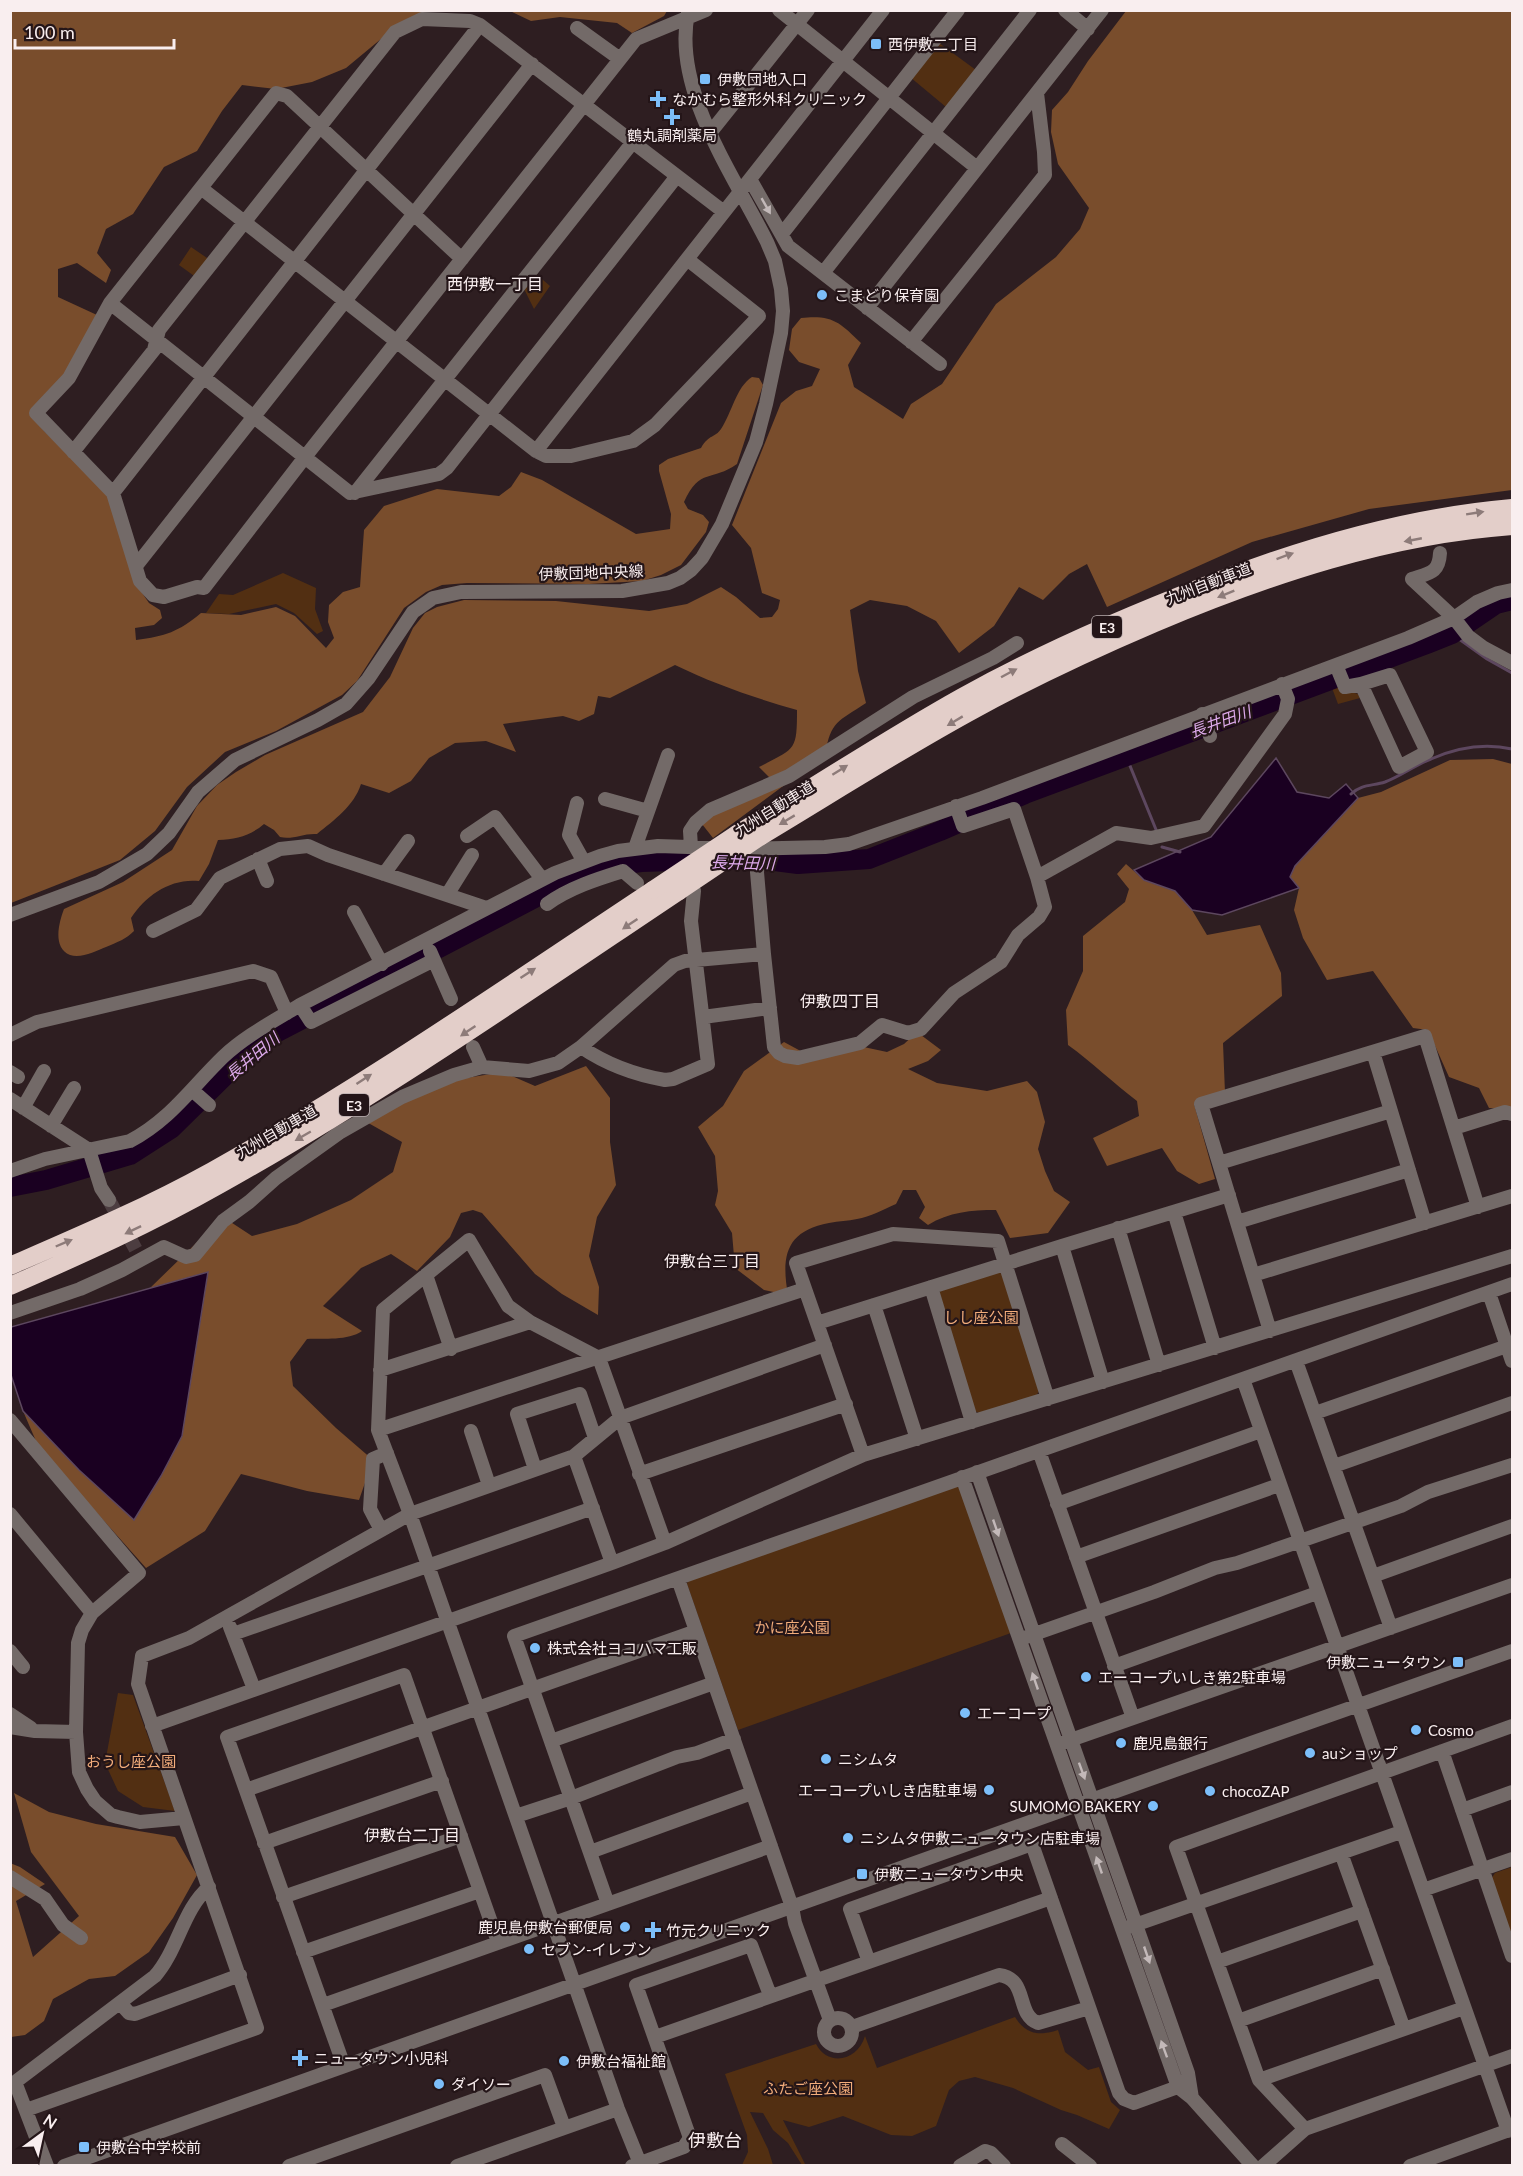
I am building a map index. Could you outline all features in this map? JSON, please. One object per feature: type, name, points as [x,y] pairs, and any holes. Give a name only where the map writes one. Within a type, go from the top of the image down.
[{"type":"highway","name":"九州自動車道","points":[[10,1266],[105,1225],[211,1171],[326,1104],[432,1036],[645,887],[737,834],[898,734],[1026,663],[1155,606],[1300,551],[1364,533],[1432,519],[1512,508]]},
{"type":"highway","name":"九州自動車道","points":[[10,1286],[132,1231],[219,1185],[333,1119],[686,891],[759,847],[974,709],[1097,648],[1172,616],[1277,576],[1368,549],[1424,538],[1512,526]]},
{"type":"street","points":[[462,259],[321,126],[287,96],[276,93],[110,303],[69,378],[36,413],[113,493],[141,581],[153,595],[164,597],[197,587],[204,588],[636,39],[688,14],[706,10]]},
{"type":"street","points":[[779,10],[977,168]]},
{"type":"street","points":[[710,133],[808,10]]},
{"type":"street","points":[[536,451],[883,10]]},
{"type":"street","points":[[782,234],[958,10]]},
{"type":"street","points":[[823,273],[1030,10]]},
{"type":"street","points":[[1065,10],[1088,29]]},
{"type":"street","points":[[867,308],[1102,10]]},
{"type":"street","name":"伊敷団地中央線","points":[[10,915],[99,882],[147,854],[169,833],[198,792],[236,759],[346,704],[368,679],[413,612],[433,598],[461,592],[622,591],[668,583],[691,570],[702,558],[713,542],[756,442],[781,333],[783,311],[775,261],[741,190],[710,133],[695,96],[688,65],[688,14]]},
{"type":"street","points":[[73,452],[154,350],[159,330],[395,32],[422,19],[470,21],[480,25],[724,212]]},
{"type":"street","points":[[113,493],[480,25]]},
{"type":"street","points":[[577,28],[620,59]]},
{"type":"street","points":[[136,566],[532,64]]},
{"type":"street","points":[[911,342],[1045,175],[1036,93]]},
{"type":"street","points":[[355,493],[633,142]]},
{"type":"street","points":[[110,303],[350,493],[355,493],[439,474],[447,468],[677,176]]},
{"type":"street","points":[[750,179],[788,246],[940,364]]},
{"type":"street","points":[[201,188],[489,415],[546,456],[571,456],[633,441],[656,425],[759,316],[687,259]]},
{"type":"street","points":[[1440,553],[1440,564],[1433,572],[1413,579],[1454,618],[1468,636],[1484,648],[1512,663]]},
{"type":"street","points":[[10,1171],[45,1159],[90,1152],[130,1141],[165,1118],[224,1057],[266,1025],[542,879],[584,862],[635,848],[825,847],[849,844],[1202,714],[1285,692],[1339,671],[1454,618],[1477,602],[1512,590]]},
{"type":"street","points":[[691,847],[690,831],[696,822],[710,810],[789,776],[913,697],[993,658],[1017,643]]},
{"type":"street","points":[[1339,671],[1345,687],[1390,675],[1426,752],[1399,767],[1361,684]]},
{"type":"street","points":[[1037,877],[1116,833],[1151,838],[1204,826],[1286,714],[1285,692]]},
{"type":"street","points":[[1202,714],[1210,736]]},
{"type":"street","points":[[635,848],[669,755]]},
{"type":"street","points":[[605,799],[648,811]]},
{"type":"street","points":[[577,803],[568,835],[584,862]]},
{"type":"street","points":[[759,847],[757,872],[774,1047],[785,1056],[798,1058],[860,1043],[882,1025],[908,1033],[921,1029],[954,993],[1001,962],[1018,935],[1038,917],[1045,907],[1014,809],[963,826],[956,806]]},
{"type":"street","points":[[467,836],[495,818],[542,879]]},
{"type":"street","points":[[384,874],[408,841]]},
{"type":"street","points":[[153,931],[196,910],[220,878],[280,849],[309,846],[328,855],[486,908]]},
{"type":"street","points":[[618,851],[623,872],[645,887]]},
{"type":"street","points":[[447,895],[472,855]]},
{"type":"street","points":[[258,859],[267,881]]},
{"type":"street","points":[[547,904],[555,898],[599,879],[623,872]]},
{"type":"street","points":[[581,1047],[613,1065],[653,1078],[673,1079],[708,1064],[686,891]]},
{"type":"street","points":[[354,912],[382,964]]},
{"type":"street","points":[[425,941],[451,999]]},
{"type":"street","points":[[10,1313],[80,1289],[164,1248],[186,1257],[195,1255],[223,1221],[276,1178],[339,1133],[420,1088],[454,1075],[482,1067],[529,1071],[558,1062],[581,1047],[674,965],[685,961],[764,954]]},
{"type":"street","points":[[300,1005],[311,1022],[434,960]]},
{"type":"street","points":[[10,1035],[37,1022],[253,971],[271,977],[287,1013]]},
{"type":"street","points":[[703,1017],[770,1008]]},
{"type":"street","points":[[1270,1331],[1201,1104],[1425,1036],[1478,1207]]},
{"type":"street","points":[[473,1047],[482,1067]]},
{"type":"street","points":[[1373,1052],[1425,1223]]},
{"type":"street","points":[[44,1071],[15,1105],[90,1152],[105,1194]]},
{"type":"street","points":[[51,1126],[74,1088]]},
{"type":"street","points":[[192,1090],[209,1105]]},
{"type":"street","points":[[1220,1163],[1391,1111]]},
{"type":"street","points":[[1454,1128],[1505,1112],[1511,1116]]},
{"type":"street","points":[[1237,1222],[1409,1170]]},
{"type":"street","points":[[817,1323],[1229,1195]]},
{"type":"street","points":[[1253,1275],[1512,1196]]},
{"type":"street","points":[[1174,1212],[1215,1348]]},
{"type":"street","points":[[1118,1228],[1159,1365]]},
{"type":"street","points":[[863,1455],[796,1263],[893,1234],[998,1241],[1047,1399]]},
{"type":"street","points":[[665,1543],[599,1358],[530,1322],[508,1306],[469,1240],[383,1310],[378,1430],[410,1514],[637,2165],[684,2147],[690,2138],[636,1985],[751,1945],[770,1995]]},
{"type":"street","points":[[1062,1245],[1103,1382]]},
{"type":"street","points":[[152,1726],[665,1543],[863,1455],[1512,1256]]},
{"type":"street","points":[[426,1275],[450,1349]]},
{"type":"street","points":[[608,1904],[514,1636],[1512,1284]]},
{"type":"street","points":[[931,1287],[972,1422]]},
{"type":"street","points":[[378,1430],[805,1289]]},
{"type":"street","points":[[1489,1293],[1512,1361]]},
{"type":"street","points":[[874,1305],[917,1438]]},
{"type":"street","points":[[380,1370],[530,1322]]},
{"type":"street","points":[[26,2110],[257,2028],[138,1684],[142,1656],[189,1638],[410,1514],[574,1456],[620,1418],[825,1346]]},
{"type":"street","points":[[1315,1413],[1507,1346]]},
{"type":"street","points":[[1296,1361],[1391,1628]]},
{"type":"street","points":[[1243,1379],[1401,1832],[1510,2130],[1410,2166]]},
{"type":"street","points":[[536,1469],[517,1414],[580,1394],[595,1438]]},
{"type":"street","points":[[1334,1466],[1512,1403]]},
{"type":"street","points":[[639,1474],[846,1404]]},
{"type":"street","points":[[11,1422],[139,1573],[92,1613],[82,1630],[78,1643],[76,1732],[79,1772],[95,1801],[111,1815],[140,1822],[184,1818]]},
{"type":"street","points":[[471,1431],[489,1485]]},
{"type":"street","points":[[1057,1504],[1261,1431]]},
{"type":"street","points":[[1039,1451],[1132,1718]]},
{"type":"street","points":[[381,1530],[370,1509],[373,1459],[387,1454]]},
{"type":"street","points":[[574,1456],[612,1563]]},
{"type":"street","points":[[1027,1636],[1096,1613],[1215,1568],[1237,1563],[1401,1506],[1428,1492],[1512,1465]]},
{"type":"street","points":[[976,1472],[1027,1636],[1064,1743],[1077,1804],[1122,1930],[1184,2085],[1192,2098],[1252,2166]]},
{"type":"street","points":[[962,1477],[1027,1636]]},
{"type":"street","points":[[1076,1557],[1279,1485]]},
{"type":"street","points":[[233,1634],[593,1508]]},
{"type":"street","points":[[10,1514],[92,1613]]},
{"type":"street","points":[[1372,1576],[1512,1526]]},
{"type":"street","points":[[678,1579],[792,1907],[802,1921],[818,1978],[834,2019]]},
{"type":"street","points":[[1064,1743],[1512,1585]]},
{"type":"street","points":[[1114,1666],[1317,1593]]},
{"type":"street","points":[[226,1617],[254,1689]]},
{"type":"street","points":[[246,1790],[696,1631]]},
{"type":"street","points":[[10,1651],[23,1668]]},
{"type":"street","points":[[64,2166],[1077,1804],[1512,1652]]},
{"type":"street","points":[[344,2066],[228,1737],[404,1676],[498,1942]]},
{"type":"street","points":[[551,1741],[714,1683]]},
{"type":"street","points":[[10,1714],[35,1731]]},
{"type":"street","points":[[1305,2129],[1259,2080],[1176,1847],[1512,1726]]},
{"type":"street","points":[[10,1727],[35,1731],[76,1732]]},
{"type":"street","points":[[516,1816],[571,1798],[677,1757],[697,1753],[734,1740]]},
{"type":"street","points":[[1064,1743],[1092,1799],[1137,1925],[1184,2085]]},
{"type":"street","points":[[1442,1752],[1512,1956]]},
{"type":"street","points":[[264,1843],[442,1781]]},
{"type":"street","points":[[1462,1810],[1512,1792]]},
{"type":"street","points":[[590,1852],[752,1793]]},
{"type":"street","points":[[1122,1930],[1401,1832]]},
{"type":"street","points":[[283,1897],[461,1836]]},
{"type":"street","points":[[869,1962],[850,1909],[1032,1844],[1119,2094],[1134,2103],[1184,2085]]},
{"type":"street","points":[[323,2005],[771,1846]]},
{"type":"street","points":[[1341,1853],[1404,2029]]},
{"type":"street","points":[[1423,1890],[1512,1858]]},
{"type":"street","points":[[10,1877],[45,1899],[63,1925],[81,1938]]},
{"type":"street","points":[[47,2166],[26,2110],[13,2084],[120,2003],[163,1966],[199,1896],[209,1887]]},
{"type":"street","points":[[303,1952],[480,1891]]},
{"type":"street","points":[[655,2037],[1051,1898]]},
{"type":"street","points":[[1217,1962],[1362,1911]]},
{"type":"street","points":[[1238,2021],[1383,1969]]},
{"type":"street","points":[[120,2003],[129,2013],[135,2014],[240,1975]]},
{"type":"street","points":[[852,2027],[999,1976],[1016,1983],[1029,2017],[1038,2023],[1089,2008]]},
{"type":"street","points":[[1259,2080],[1464,2008]]},
{"type":"street","points":[[834,2019],[846,2020],[852,2027],[849,2042],[844,2045],[830,2044],[824,2036],[825,2026],[834,2019]]},
{"type":"street","points":[[1263,2166],[1305,2129],[1512,2056]]},
{"type":"street","points":[[289,2166],[328,2159],[545,2075],[564,2127]]},
{"type":"street","points":[[457,2166],[618,2109]]},
{"type":"street","points":[[1062,2144],[1090,2166]]},
{"type":"street","points":[[960,2166],[985,2151],[1004,2166]]},
{"type":"green space","points":[[939,43],[976,70],[946,107],[910,77]]},
{"type":"green space","points":[[191,247],[210,260],[197,278],[179,265]]},
{"type":"green space","points":[[535,273],[550,286],[534,309],[524,289]]},
{"type":"green space","points":[[283,573],[316,588],[315,609],[323,631],[317,634],[294,613],[276,604],[229,614],[206,613],[219,594],[233,595]]},
{"type":"green space","points":[[1337,686],[1358,694],[1360,698],[1338,704],[1332,688]]},
{"type":"green space","name":"しし座公園","points":[[999,1272],[1004,1276],[1039,1391],[1036,1396],[979,1413],[973,1410],[938,1295],[942,1289]]},
{"type":"green space","name":"かに座公園","points":[[956,1486],[962,1490],[1011,1633],[738,1730],[687,1584],[688,1581]]},
{"type":"green space","name":"おうし座公園","points":[[118,1693],[133,1695],[175,1811],[143,1807],[118,1791],[105,1763]]},
{"type":"green space","points":[[1512,1867],[1512,1941],[1491,1879],[1495,1873]]},
{"type":"green space","name":"ふたご座公園","points":[[1015,2017],[1028,2031],[1033,2033],[1058,2030],[1065,2052],[1088,2070],[1099,2067],[1111,2102],[1120,2110],[1109,2129],[1013,2088],[975,2077],[959,2081],[949,2090],[936,2126],[912,2136],[891,2135],[843,2116],[809,2127],[783,2120],[805,2164],[808,2165],[802,2165],[788,2143],[773,2130],[763,2113],[750,2112],[773,2165],[742,2165],[748,2152],[747,2135],[725,2074],[816,2044],[828,2056],[842,2058],[850,2056],[865,2036],[877,2068]]},
{"type":"shaded area","points":[[11,11],[426,11],[393,29],[346,68],[312,82],[276,89],[242,85],[222,111],[197,151],[164,167],[133,214],[106,229],[97,253],[111,270],[106,283],[77,263],[58,269],[58,297],[97,315],[65,376],[30,414],[110,497],[136,584],[149,603],[160,610],[162,618],[154,625],[135,628],[136,640],[171,632],[201,613],[241,615],[276,607],[295,616],[326,648],[334,638],[328,622],[329,605],[343,592],[360,587],[364,530],[384,506],[437,489],[499,496],[511,487],[521,472],[542,480],[636,534],[670,529],[671,514],[659,465],[668,459],[701,448],[707,440],[719,432],[742,387],[752,377],[759,378],[763,385],[737,464],[701,479],[684,502],[688,509],[703,515],[709,522],[706,532],[681,565],[642,581],[589,584],[467,583],[442,585],[426,592],[404,608],[357,681],[342,695],[276,731],[225,752],[187,787],[155,831],[120,860],[11,903]]},
{"type":"shaded area","points":[[510,11],[667,11],[664,16],[632,33],[617,23],[560,17],[531,21]]},
{"type":"shaded area","points":[[1126,11],[1512,11],[1512,490],[1369,509],[1252,542],[1107,607],[1087,564],[1069,574],[1043,600],[1019,587],[994,626],[959,653],[936,621],[907,606],[870,600],[850,610],[858,671],[866,703],[833,728],[825,755],[713,838],[698,819],[771,779],[759,767],[792,747],[796,734],[797,710],[735,690],[675,665],[610,698],[598,696],[594,714],[579,721],[563,716],[503,724],[516,752],[486,741],[455,743],[429,758],[411,781],[389,793],[361,784],[348,806],[317,834],[280,837],[264,824],[242,836],[218,840],[209,864],[199,881],[179,882],[152,895],[131,918],[134,931],[128,936],[84,955],[74,956],[64,952],[58,934],[64,909],[123,882],[172,850],[197,806],[217,785],[236,772],[265,755],[363,712],[390,677],[413,628],[425,613],[437,607],[464,600],[556,601],[649,611],[687,604],[721,587],[760,618],[772,617],[778,609],[780,600],[762,593],[751,548],[732,525],[781,403],[796,391],[812,386],[820,369],[799,362],[789,350],[792,329],[801,318],[812,317],[828,319],[841,325],[861,343],[848,365],[854,387],[903,419],[911,404],[942,384],[996,304],[1056,257],[1080,229],[1089,208],[1058,164],[1051,132],[1052,110],[1068,92]]},
{"type":"shaded area","points":[[1276,758],[1297,792],[1329,798],[1346,784],[1358,798],[1295,866],[1290,877],[1299,888],[1222,915],[1192,910],[1175,891],[1144,880],[1134,870],[1211,837]]},
{"type":"shaded area","points":[[1493,759],[1512,764],[1512,1109],[1489,1108],[1479,1088],[1449,1077],[1428,1030],[1413,1028],[1373,971],[1327,980],[1303,938],[1294,910],[1299,888],[1290,877],[1295,866],[1358,798],[1381,792],[1450,760]]},
{"type":"shaded area","points":[[1126,864],[1144,880],[1175,891],[1192,910],[1207,935],[1260,925],[1281,973],[1282,996],[1223,1043],[1225,1093],[1194,1104],[1215,1179],[1199,1184],[1177,1171],[1162,1148],[1107,1166],[1093,1138],[1139,1116],[1137,1101],[1068,1045],[1066,1010],[1083,971],[1083,936],[1125,902],[1129,889],[1117,874]]},
{"type":"shaded area","points":[[917,1032],[941,1050],[928,1061],[908,1069],[937,1083],[987,1091],[1027,1081],[1037,1092],[1045,1122],[1038,1149],[1054,1191],[1070,1202],[1048,1233],[1010,1238],[996,1210],[960,1213],[944,1217],[928,1225],[919,1218],[925,1207],[916,1190],[903,1190],[896,1204],[877,1213],[862,1218],[829,1223],[803,1232],[795,1239],[787,1257],[785,1268],[788,1295],[764,1290],[735,1268],[732,1233],[715,1205],[718,1191],[715,1156],[698,1127],[723,1106],[744,1071],[784,1042],[808,1055],[859,1046],[887,1052],[904,1044]]},
{"type":"shaded area","points":[[586,1066],[610,1098],[610,1142],[616,1185],[597,1217],[589,1256],[599,1287],[598,1315],[562,1294],[535,1274],[482,1213],[473,1210],[461,1213],[450,1237],[417,1271],[391,1254],[361,1268],[323,1306],[362,1331],[343,1338],[307,1339],[290,1362],[293,1386],[373,1460],[359,1500],[307,1491],[241,1474],[205,1531],[146,1568],[39,1448],[23,1411],[80,1470],[134,1520],[182,1436],[208,1272],[149,1289],[223,1217],[252,1236],[297,1224],[351,1200],[393,1172],[402,1142],[363,1120],[454,1080],[503,1072],[535,1086]]},
{"type":"shaded area","points":[[208,1272],[182,1436],[134,1520],[79,1470],[23,1411],[11,1375],[11,1327]]},
{"type":"shaded area","points":[[14,1793],[49,1812],[96,1824],[175,1837],[197,1875],[173,1918],[149,1952],[115,1976],[89,1979],[53,1999],[44,2021],[25,2035],[11,2037],[10,1863],[45,1884],[16,1901],[33,1957],[79,1916],[31,1852]]},
{"type":"waterway","name":"長井田川","points":[[10,1187],[46,1180],[130,1155],[172,1128],[240,1061],[268,1037],[550,890],[604,867],[641,862],[735,859],[798,864],[869,859],[1025,794],[1452,634],[1496,604],[1512,600]]},
{"type":"waterway","points":[[1452,634],[1487,659],[1512,673]]},
{"type":"waterway","points":[[1351,794],[1363,787],[1391,780],[1425,761],[1450,752],[1491,746],[1512,749]]},
{"type":"waterway","points":[[1126,756],[1157,832]]},
{"type":"waterway","points":[[1162,847],[1180,852]]},
{"type":"tunnel","points":[[109,1200],[141,1259]]},
{"type":"place","name":"西伊敷二丁目","points":[[876,44]]},
{"type":"place","name":"伊敷団地入口","points":[[705,79]]},
{"type":"place","name":"なかむら整形外科クリニック","points":[[658,99]]},
{"type":"place","name":"鶴丸調剤薬局","points":[[672,117]]},
{"type":"place","name":"こまどり保育園","points":[[822,295]]},
{"type":"place","name":"株式会社ヨコハマ工販","points":[[535,1648]]},
{"type":"place","name":"伊敷ニュータウン","points":[[1458,1662]]},
{"type":"place","name":"エーコープいしき第2駐車場","points":[[1086,1677]]},
{"type":"place","name":"エーコープ","points":[[965,1713]]},
{"type":"place","name":"Cosmo","points":[[1416,1730]]},
{"type":"place","name":"鹿児島銀行","points":[[1121,1743]]},
{"type":"place","name":"auショップ","points":[[1310,1753]]},
{"type":"place","name":"ニシムタ","points":[[826,1759]]},
{"type":"place","name":"エーコープいしき店駐車場","points":[[989,1790]]},
{"type":"place","name":"chocoZAP","points":[[1210,1791]]},
{"type":"place","name":"SUMOMO BAKERY","points":[[1153,1806]]},
{"type":"place","name":"ニシムタ伊敷ニュータウン店駐車場","points":[[848,1838]]},
{"type":"place","name":"伊敷ニュータウン中央","points":[[862,1874]]},
{"type":"place","name":"鹿児島伊敷台郵便局","points":[[625,1927]]},
{"type":"place","name":"竹元クリニック","points":[[653,1930]]},
{"type":"place","name":"セブン-イレブン","points":[[529,1949]]},
{"type":"place","name":"ニュータウン小児科","points":[[300,2058]]},
{"type":"place","name":"伊敷台福祉館","points":[[564,2061]]},
{"type":"place","name":"ダイソー","points":[[439,2084]]},
{"type":"place","name":"伊敷台中学校前","points":[[84,2147]]},
{"type":"district","name":"西伊敷一丁目","points":[[495,283]]},
{"type":"district","name":"伊敷四丁目","points":[[840,1000]]},
{"type":"district","name":"伊敷台三丁目","points":[[712,1260]]},
{"type":"district","name":"伊敷台二丁目","points":[[412,1834]]},
{"type":"district","name":"伊敷台","points":[[715,2140]]}]
